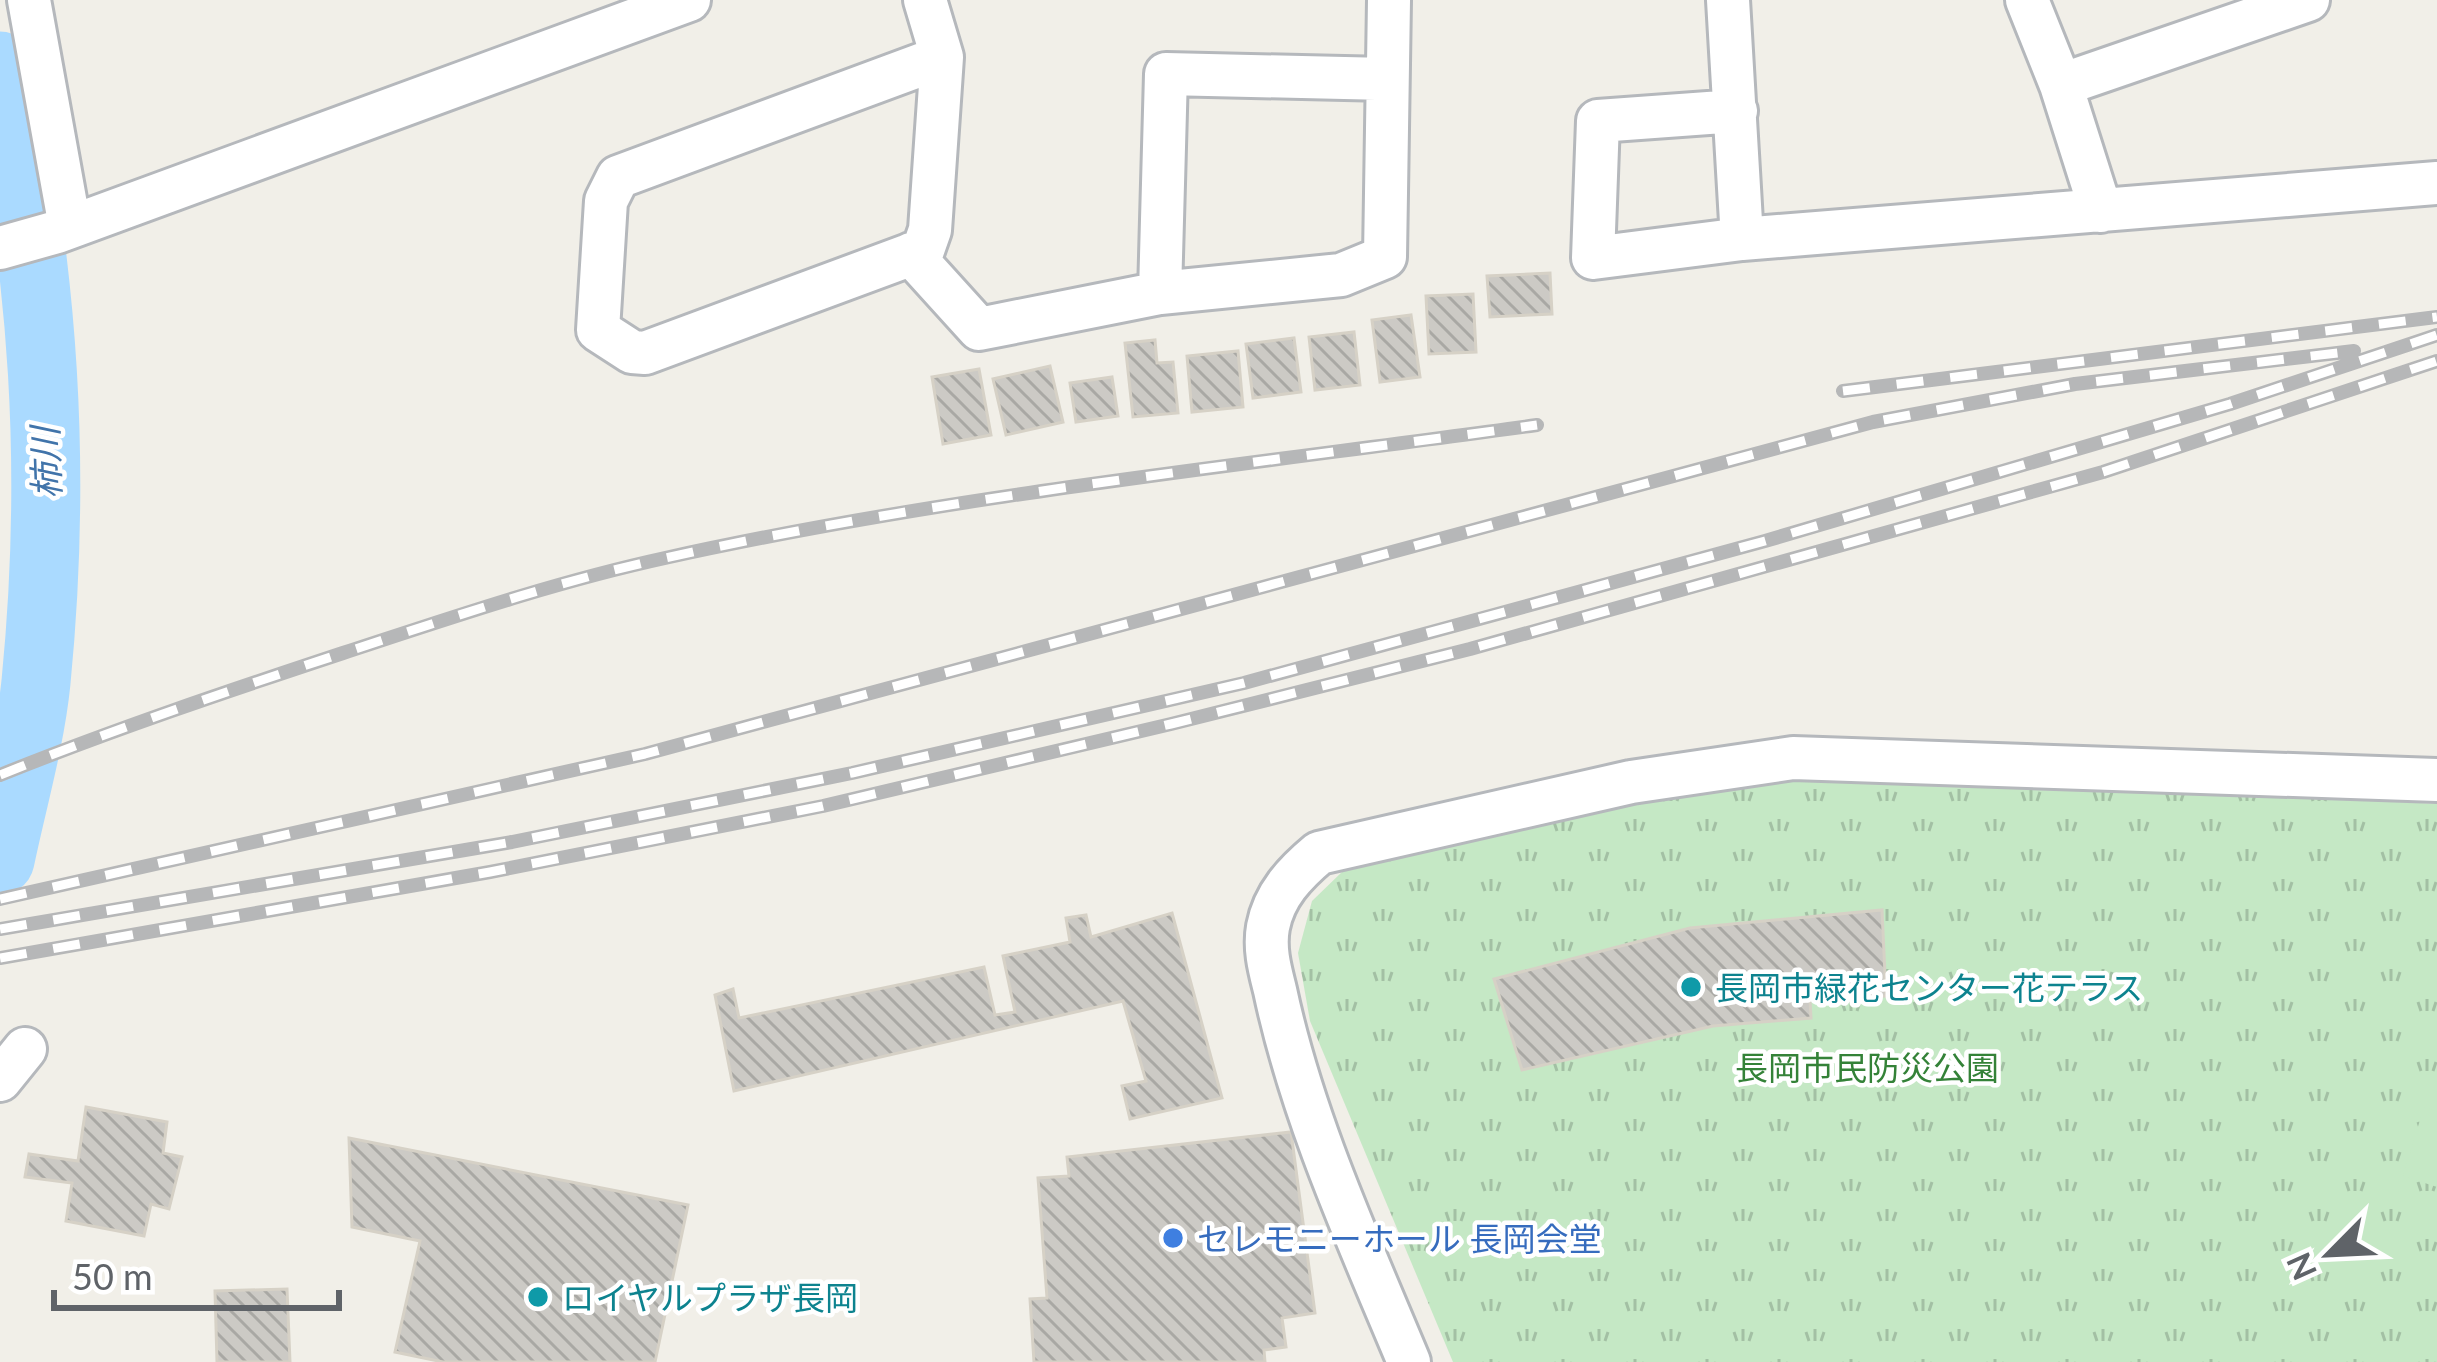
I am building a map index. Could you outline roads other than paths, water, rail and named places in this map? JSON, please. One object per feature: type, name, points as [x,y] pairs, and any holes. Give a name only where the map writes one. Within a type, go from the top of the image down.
[{"type":"street","points":[[28,0],[63,230]]},
{"type":"street","points":[[925,0],[942,57],[930,230],[923,250],[645,353],[632,352],[598,330],[605,201],[618,177],[942,57]]},
{"type":"street","points":[[911,254],[979,328],[1160,292],[1341,275],[1385,257],[1389,0]]},
{"type":"street","points":[[1728,0],[1742,239]]},
{"type":"street","points":[[2027,0],[2061,85],[2101,211]]},
{"type":"street","points":[[2061,85],[2308,0]]},
{"type":"street","points":[[0,248],[63,230],[681,1]]},
{"type":"street","points":[[1160,292],[1166,74],[1387,79]]},
{"type":"street","points":[[1736,111],[1598,121],[1593,258],[1742,239],[2437,183]]},
{"type":"street","points":[[1408,1362],[1284,1035],[1267,957],[1268,928],[1276,903],[1292,876],[1319,854],[1631,782],[1792,758],[2437,780]]},
{"type":"waterway","name":"柿川","points":[[0,66],[36,296],[45,448],[36,682],[0,860]]},
{"type":"railway","points":[[1843,391],[2437,317]]},
{"type":"railway","points":[[0,929],[512,842],[852,773],[1244,683],[1765,541],[2230,404],[2437,335]]},
{"type":"railway","points":[[0,899],[645,754],[1873,422],[2075,384],[2354,351]]},
{"type":"railway","points":[[0,958],[490,872],[823,806],[1171,724],[1470,649],[2103,472],[2437,361]]},
{"type":"railway","points":[[0,775],[170,711],[423,627],[543,589],[665,558],[990,499],[1537,425]]},
{"type":"place","name":"長岡市緑花センター花テラス","points":[[1691,987]]},
{"type":"place","name":"セレモニーホール 長岡会堂","points":[[1173,1238]]},
{"type":"place","name":"ロイヤルプラザ長岡","points":[[538,1297]]},
{"type":"park label","name":"長岡市民防災公園","points":[[1867,1067]]}]
